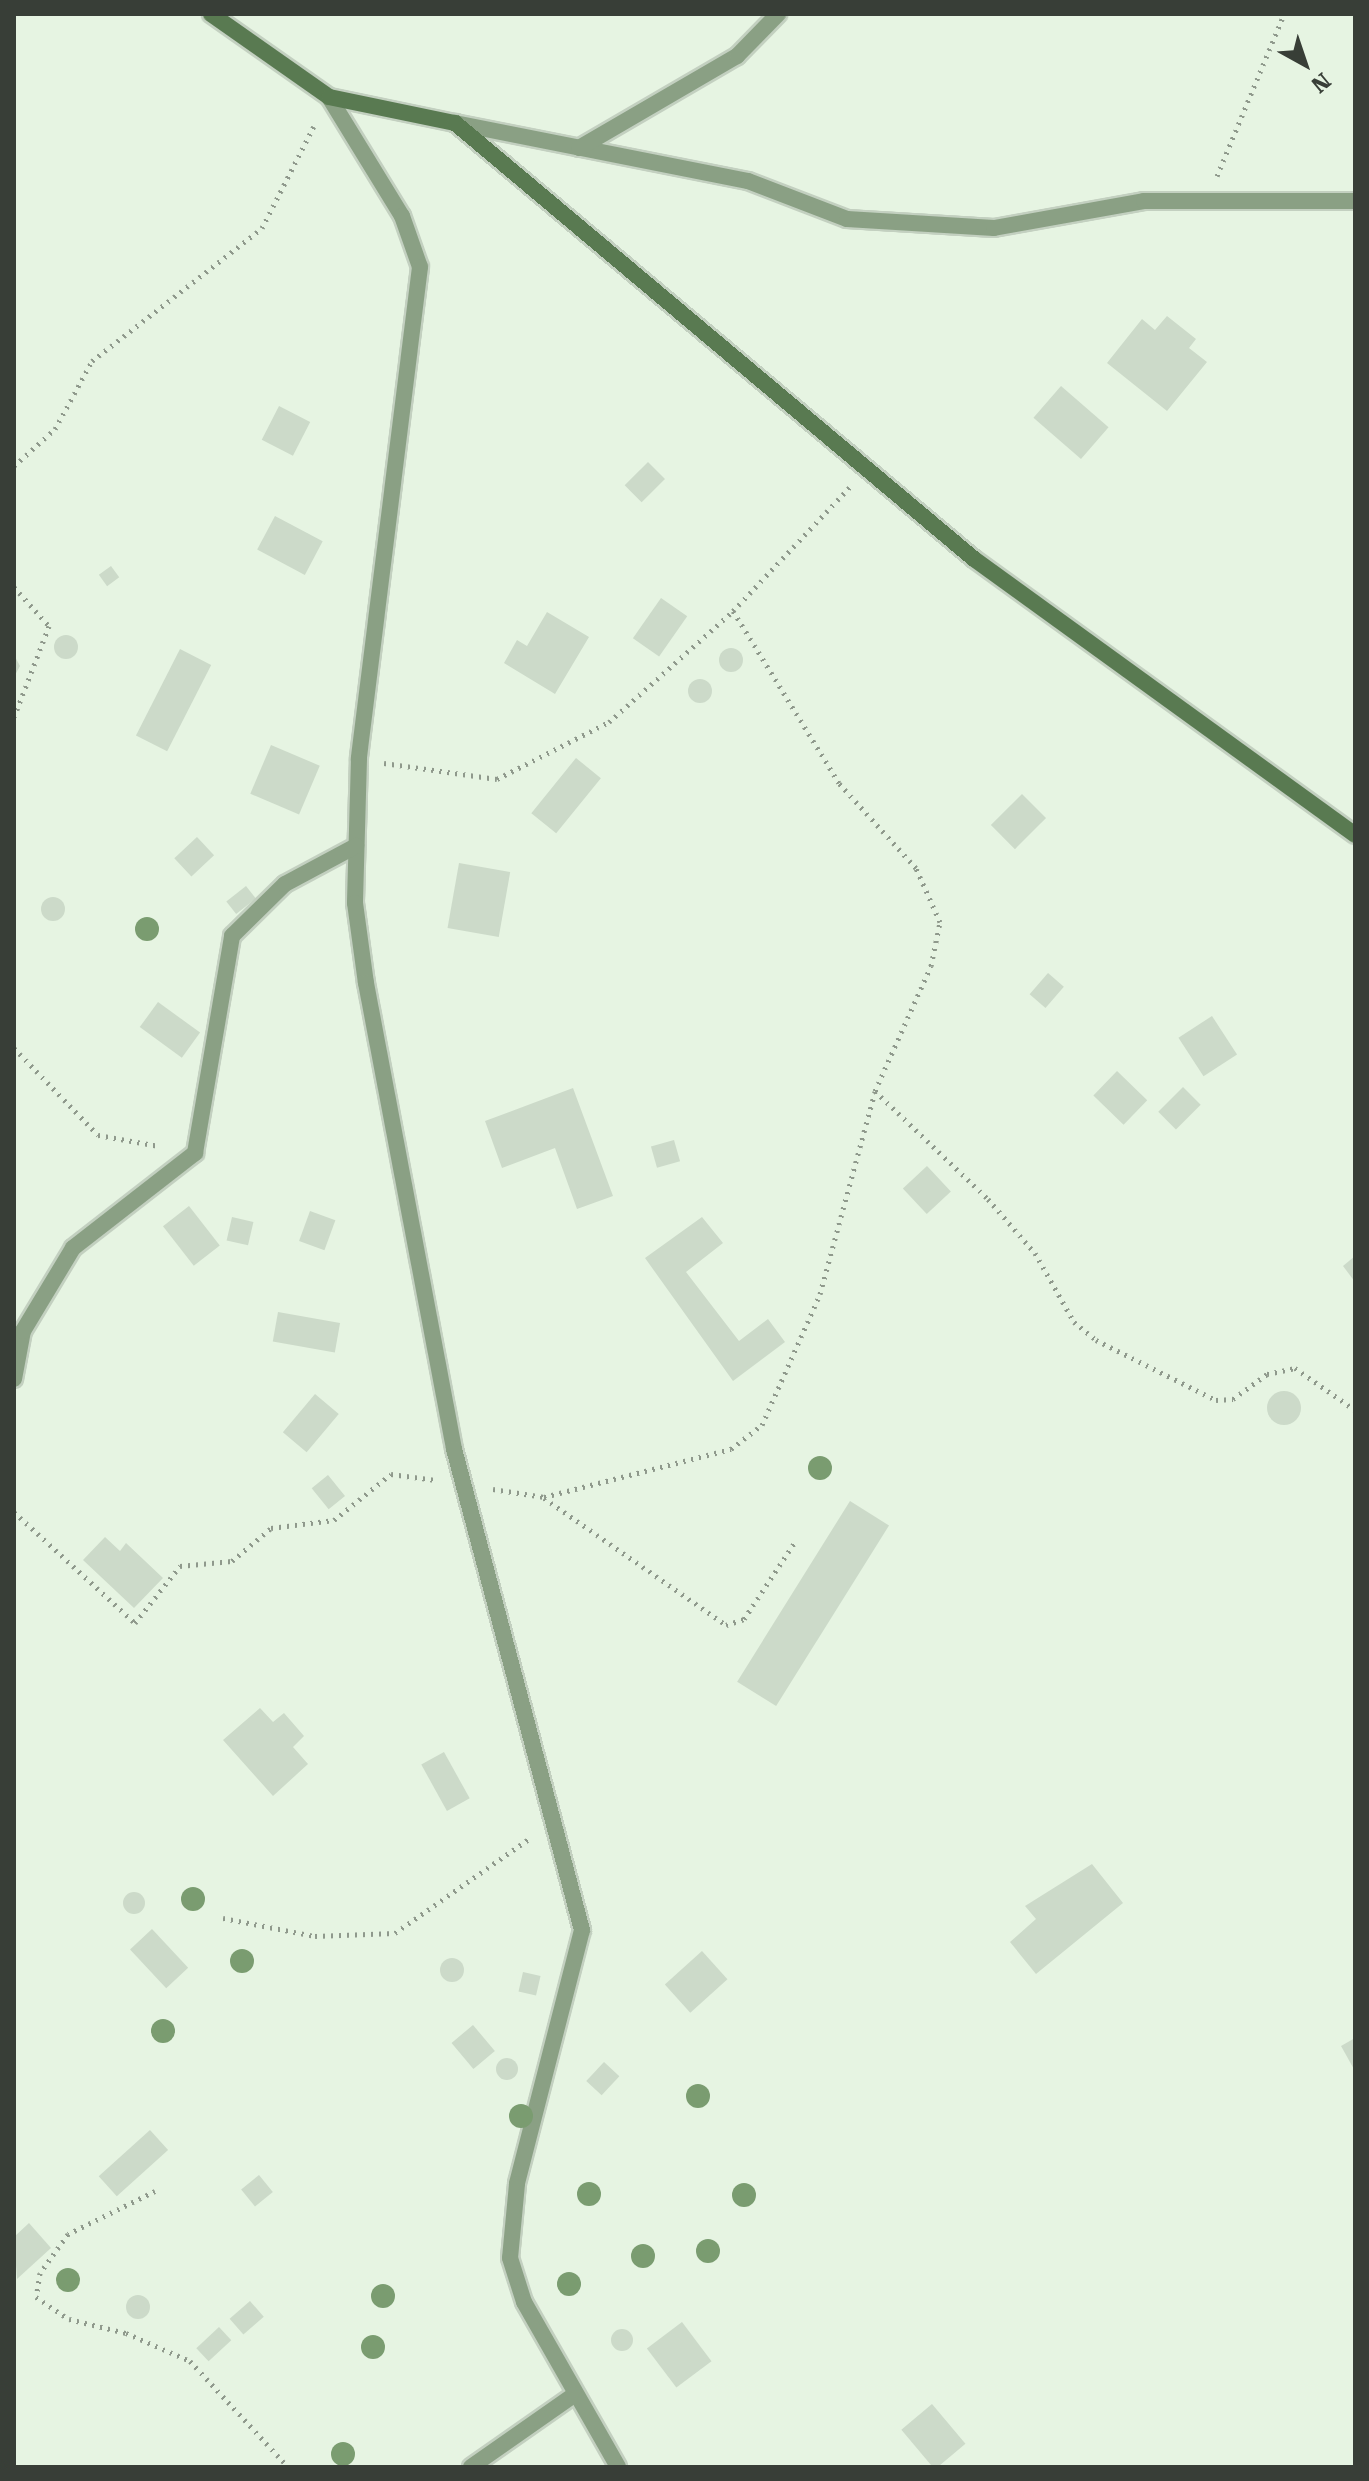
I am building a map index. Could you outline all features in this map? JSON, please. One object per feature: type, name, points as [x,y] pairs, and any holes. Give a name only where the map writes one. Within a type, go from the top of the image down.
[{"type":"street","points":[[211,14],[329,97],[402,216],[420,267],[359,758],[356,846],[366,983],[454,1449],[467,1484],[582,1930],[507,2228],[524,2302],[574,2395],[618,2467]]},
{"type":"street","points":[[579,148],[737,56],[778,14]]},
{"type":"street","points":[[329,97],[748,181],[847,219],[994,228],[1144,201],[1355,201]]},
{"type":"street","points":[[455,123],[974,559],[1355,835]]},
{"type":"street","points":[[14,1379],[23,1331],[73,1248],[195,1153],[232,936],[285,884],[356,846]]},
{"type":"street","points":[[471,2467],[574,2395]]},
{"type":"path","points":[[1207,199],[1284,14]]},
{"type":"path","points":[[14,466],[55,429],[92,361],[262,228],[329,97]]},
{"type":"path","points":[[359,758],[497,779],[634,705],[733,611],[867,469]]},
{"type":"path","points":[[14,587],[49,626],[14,717]]},
{"type":"path","points":[[14,1512],[135,1623],[180,1566],[232,1561],[271,1528],[334,1520],[391,1474],[544,1497],[731,1449],[762,1425],[820,1294],[875,1091],[931,966],[940,922],[916,868],[839,783],[733,611]]},
{"type":"path","points":[[14,1048],[98,1135],[195,1153]]},
{"type":"path","points":[[875,1091],[988,1199],[1035,1253],[1074,1322],[1096,1340],[1216,1400],[1233,1399],[1267,1374],[1295,1368],[1355,1410]]},
{"type":"path","points":[[544,1497],[726,1625],[744,1619],[795,1542]]},
{"type":"path","points":[[223,1918],[315,1936],[395,1933],[554,1821]]},
{"type":"path","points":[[155,2191],[68,2234],[40,2273],[36,2297],[69,2319],[126,2333],[190,2361],[288,2467]]},
{"type":"building","points":[[1167,316],[1196,339],[1189,348],[1207,362],[1167,411],[1107,363],[1142,319],[1155,330]]},
{"type":"building","points":[[1061,386],[1109,427],[1081,459],[1033,418]]},
{"type":"building","points":[[279,406],[310,422],[293,456],[262,440]]},
{"type":"building","points":[[648,462],[665,479],[642,502],[625,485]]},
{"type":"building","points":[[275,516],[323,541],[305,575],[257,550]]},
{"type":"building","points":[[111,566],[119,577],[107,586],[99,575]]},
{"type":"building","points":[[661,598],[687,616],[659,656],[633,638]]},
{"type":"building","points":[[547,612],[589,637],[555,694],[504,663],[517,640],[527,646]]},
{"type":"building","points":[[66,635],[75,638],[78,647],[75,656],[66,659],[57,656],[54,647],[57,638]]},
{"type":"building","points":[[731,648],[740,651],[743,660],[740,669],[731,672],[722,669],[719,660],[722,651]]},
{"type":"building","points":[[180,649],[211,665],[167,751],[136,735]]},
{"type":"building","points":[[14,655],[20,666],[14,677]]},
{"type":"building","points":[[700,679],[709,682],[712,691],[709,700],[700,703],[691,700],[688,691],[691,682]]},
{"type":"building","points":[[271,745],[320,766],[299,814],[250,794]]},
{"type":"building","points":[[576,758],[601,778],[556,833],[531,813]]},
{"type":"building","points":[[1022,794],[1046,818],[1015,849],[991,825]]},
{"type":"building","points":[[197,837],[214,855],[191,876],[174,858]]},
{"type":"building","points":[[459,863],[510,872],[499,937],[448,928]]},
{"type":"building","points":[[246,886],[256,899],[236,914],[226,901]]},
{"type":"building","points":[[53,897],[62,900],[65,909],[62,918],[53,921],[44,918],[41,909],[44,900]]},
{"type":"building","points":[[1048,973],[1064,987],[1045,1008],[1030,994]]},
{"type":"building","points":[[158,1002],[200,1033],[182,1058],[140,1027]]},
{"type":"building","points":[[1212,1016],[1237,1055],[1204,1076],[1178,1038]]},
{"type":"building","points":[[1117,1071],[1147,1100],[1124,1125],[1093,1095]]},
{"type":"building","points":[[1183,1087],[1201,1105],[1176,1129],[1158,1112]]},
{"type":"building","points":[[573,1088],[613,1196],[577,1209],[555,1148],[502,1168],[485,1121]]},
{"type":"building","points":[[674,1140],[680,1161],[657,1168],[651,1147]]},
{"type":"building","points":[[927,1166],[951,1192],[927,1214],[903,1189]]},
{"type":"building","points":[[189,1206],[220,1245],[194,1266],[163,1226]]},
{"type":"building","points":[[310,1211],[335,1220],[324,1250],[299,1241]]},
{"type":"building","points":[[232,1217],[253,1222],[248,1245],[227,1240]]},
{"type":"building","points":[[702,1217],[723,1243],[686,1272],[739,1341],[768,1319],[785,1342],[733,1381],[645,1258]]},
{"type":"building","points":[[1355,1256],[1355,1282],[1343,1266]]},
{"type":"building","points":[[278,1312],[340,1323],[335,1352],[273,1342]]},
{"type":"building","points":[[1284,1391],[1296,1396],[1301,1408],[1296,1420],[1284,1425],[1272,1420],[1267,1408],[1272,1396]]},
{"type":"building","points":[[315,1394],[339,1414],[307,1452],[283,1432]]},
{"type":"building","points":[[328,1475],[345,1496],[329,1509],[312,1488]]},
{"type":"building","points":[[850,1501],[889,1525],[776,1706],[737,1682]]},
{"type":"building","points":[[105,1537],[120,1551],[126,1543],[163,1578],[134,1608],[83,1560]]},
{"type":"building","points":[[260,1708],[273,1722],[284,1713],[304,1736],[293,1747],[308,1764],[273,1796],[223,1740]]},
{"type":"building","points":[[444,1752],[470,1798],[447,1811],[421,1765]]},
{"type":"building","points":[[1092,1864],[1123,1903],[1036,1974],[1010,1942],[1036,1919],[1025,1906]]},
{"type":"building","points":[[134,1892],[142,1895],[145,1903],[142,1911],[134,1914],[126,1911],[123,1903],[126,1895]]},
{"type":"building","points":[[152,1929],[188,1968],[166,1988],[130,1949]]},
{"type":"building","points":[[702,1951],[727,1979],[690,2013],[665,1984]]},
{"type":"building","points":[[452,1958],[460,1962],[464,1970],[460,1978],[452,1982],[444,1978],[440,1970],[444,1962]]},
{"type":"building","points":[[523,1972],[541,1976],[536,1996],[519,1991]]},
{"type":"building","points":[[473,2025],[495,2051],[473,2069],[452,2043]]},
{"type":"building","points":[[1355,2038],[1355,2071],[1341,2046]]},
{"type":"building","points":[[507,2058],[515,2061],[518,2069],[515,2077],[507,2080],[499,2077],[496,2069],[499,2061]]},
{"type":"building","points":[[604,2062],[619,2076],[602,2095],[586,2081]]},
{"type":"building","points":[[150,2130],[168,2150],[117,2196],[99,2176]]},
{"type":"building","points":[[259,2175],[273,2192],[255,2207],[241,2189]]},
{"type":"building","points":[[29,2223],[51,2248],[17,2279],[14,2237]]},
{"type":"building","points":[[138,2295],[146,2299],[150,2307],[146,2315],[138,2319],[130,2315],[126,2307],[130,2299]]},
{"type":"building","points":[[250,2301],[264,2317],[243,2335],[230,2319]]},
{"type":"building","points":[[682,2322],[711,2361],[676,2388],[647,2348]]},
{"type":"building","points":[[219,2327],[231,2340],[209,2361],[196,2348]]},
{"type":"building","points":[[622,2329],[630,2332],[633,2340],[630,2348],[622,2351],[614,2348],[611,2340],[614,2332]]},
{"type":"building","points":[[932,2404],[965,2444],[938,2467],[933,2467],[901,2430]]}]
